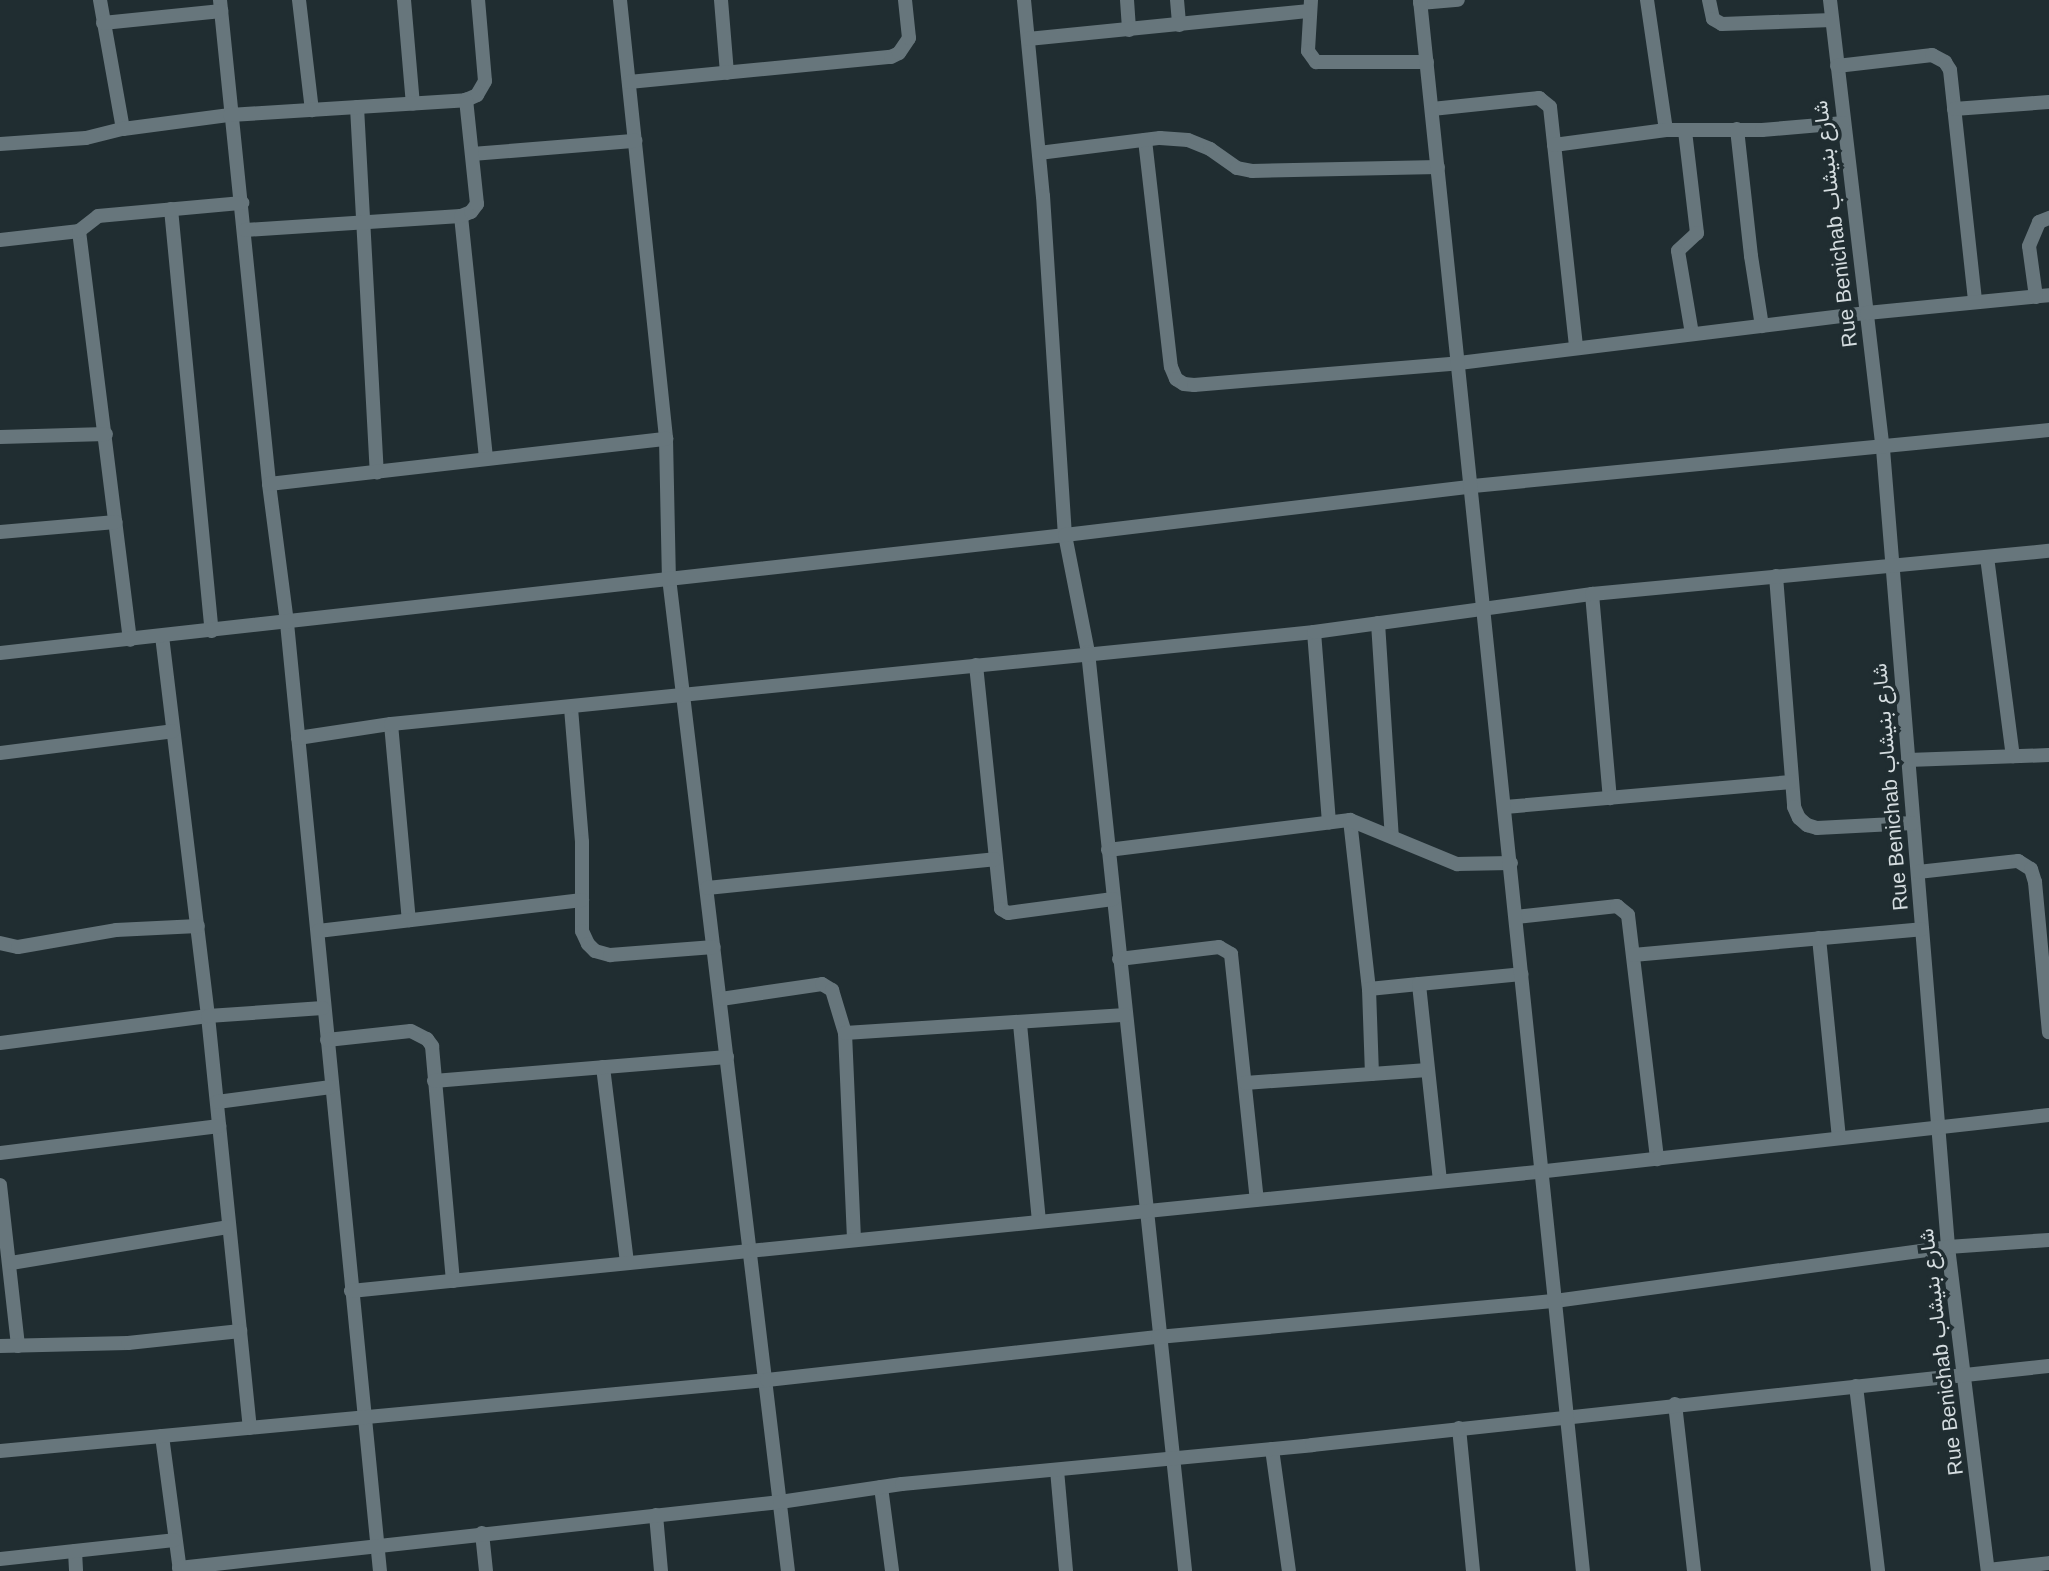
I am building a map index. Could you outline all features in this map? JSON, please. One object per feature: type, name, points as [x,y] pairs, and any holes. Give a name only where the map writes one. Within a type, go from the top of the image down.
[{"type":"street","points":[[100,0],[123,129]]},
{"type":"street","points":[[299,0],[312,110]]},
{"type":"street","points":[[404,0],[413,103]]},
{"type":"street","points":[[0,144],[86,138],[123,129],[230,115],[466,100],[477,95],[485,81],[478,0]]},
{"type":"street","points":[[620,0],[666,439],[669,578],[788,1571]]},
{"type":"street","points":[[721,0],[727,73]]},
{"type":"street","points":[[629,82],[891,57],[899,53],[909,38],[905,0]]},
{"type":"street","points":[[1024,0],[1039,153],[1065,535],[1088,652],[1158,1338],[1185,1571]]},
{"type":"street","points":[[1127,0],[1129,30]]},
{"type":"street","points":[[1177,0],[1179,25]]},
{"type":"street","points":[[1458,0],[1420,2],[1473,486],[1583,1571]]},
{"type":"street","points":[[1647,0],[1666,130]]},
{"type":"street","points":[[1709,0],[1713,19],[1722,23],[1832,20]]},
{"type":"street","name":"Rue Benichab شارع بنيشاب","points":[[1830,0],[1883,449],[1948,1247],[1988,1571]]},
{"type":"street","points":[[103,23],[220,6],[287,623],[380,1571]]},
{"type":"street","points":[[1028,39],[1179,25],[1311,6],[1308,51],[1315,62],[1427,62]]},
{"type":"street","points":[[1837,66],[1931,55],[1945,62],[1950,70],[1975,302]]},
{"type":"street","points":[[1432,109],[1539,98],[1550,107],[1576,348]]},
{"type":"street","points":[[245,230],[461,216],[471,212],[477,204],[466,100]]},
{"type":"street","points":[[1954,109],[2049,102]]},
{"type":"street","points":[[357,107],[377,472]]},
{"type":"street","points":[[1554,145],[1666,130],[1762,131],[1844,123]]},
{"type":"street","points":[[1737,130],[1762,326]]},
{"type":"street","points":[[1685,131],[1697,233],[1685,241],[1678,251],[1692,334]]},
{"type":"street","points":[[1039,153],[1145,140],[1188,140],[1210,149],[1237,168],[1252,172],[1438,167]]},
{"type":"street","points":[[1145,140],[1171,367],[1180,381],[1194,385],[1460,363],[1867,313],[2043,296],[2029,246],[2039,222],[2049,218]]},
{"type":"street","points":[[472,154],[635,141]]},
{"type":"street","points":[[0,240],[79,231],[98,216],[242,203]]},
{"type":"street","points":[[171,209],[212,631]]},
{"type":"street","points":[[461,216],[486,459]]},
{"type":"street","points":[[79,231],[130,640]]},
{"type":"street","points":[[0,653],[1065,535],[1473,486],[1883,449],[2049,430]]},
{"type":"street","points":[[0,437],[106,434]]},
{"type":"street","points":[[270,484],[666,439]]},
{"type":"street","points":[[0,532],[116,522]]},
{"type":"street","points":[[298,738],[391,724],[571,708],[1088,652],[1314,632],[1592,594],[2049,551]]},
{"type":"street","points":[[1987,557],[2013,756]]},
{"type":"street","points":[[1776,576],[1794,807],[1807,825],[1913,823]]},
{"type":"street","points":[[1592,594],[1610,798]]},
{"type":"street","points":[[1378,623],[1392,837]]},
{"type":"street","points":[[1314,632],[1329,822]]},
{"type":"street","points":[[162,636],[198,926],[250,1428]]},
{"type":"street","points":[[976,665],[998,903],[1004,912],[1113,899]]},
{"type":"street","points":[[571,708],[582,842],[582,931],[588,944],[595,951],[610,955],[714,947]]},
{"type":"street","points":[[391,724],[409,920]]},
{"type":"street","points":[[0,753],[173,731]]},
{"type":"street","points":[[1908,760],[2049,755]]},
{"type":"street","points":[[1505,807],[1791,782]]},
{"type":"street","points":[[1108,850],[1350,820],[1457,864],[1511,863]]},
{"type":"street","points":[[1350,820],[1369,989],[1372,1074]]},
{"type":"street","points":[[707,888],[995,859]]},
{"type":"street","points":[[1917,872],[2018,861],[2026,864],[2035,883],[2044,920],[2049,1031]]},
{"type":"street","points":[[318,931],[582,900]]},
{"type":"street","points":[[1516,917],[1622,908],[1628,915],[1657,1159]]},
{"type":"street","points":[[0,943],[18,947],[116,930],[198,926]]},
{"type":"street","points":[[1633,955],[1922,929]]},
{"type":"street","points":[[1819,938],[1839,1138]]},
{"type":"street","points":[[1119,959],[1219,947],[1231,954],[1257,1200]]},
{"type":"street","points":[[1369,989],[1522,974]]},
{"type":"street","points":[[1419,984],[1440,1181]]},
{"type":"street","points":[[721,999],[826,985],[837,1001],[845,1033],[854,1240]]},
{"type":"street","points":[[0,1043],[208,1016],[323,1009]]},
{"type":"street","points":[[845,1033],[1020,1024],[1125,1015]]},
{"type":"street","points":[[1020,1024],[1039,1221]]},
{"type":"street","points":[[327,1040],[411,1031],[420,1034],[432,1046],[453,1281]]},
{"type":"street","points":[[434,1081],[727,1057]]},
{"type":"street","points":[[603,1067],[627,1263]]},
{"type":"street","points":[[1245,1083],[1428,1070]]},
{"type":"street","points":[[217,1102],[331,1087]]},
{"type":"street","points":[[351,1291],[1542,1171],[2049,1115]]},
{"type":"street","points":[[0,1153],[219,1126]]},
{"type":"street","points":[[0,1185],[11,1263],[18,1346]]},
{"type":"street","points":[[11,1263],[229,1227]]},
{"type":"street","points":[[0,1451],[767,1380],[1158,1338],[1555,1301],[1948,1247],[2049,1240]]},
{"type":"street","points":[[0,1346],[128,1343],[240,1331]]},
{"type":"street","points":[[162,1436],[180,1570],[377,1544],[780,1502],[881,1487],[1172,1456],[1272,1449],[2049,1366]]},
{"type":"street","points":[[1856,1386],[1878,1571]]},
{"type":"street","points":[[1675,1404],[1694,1571]]},
{"type":"street","points":[[1459,1428],[1473,1571]]},
{"type":"street","points":[[1272,1449],[1289,1571]]},
{"type":"street","points":[[1057,1469],[1066,1571]]},
{"type":"street","points":[[881,1487],[892,1571]]},
{"type":"street","points":[[656,1515],[661,1571]]},
{"type":"street","points":[[482,1533],[486,1571]]},
{"type":"street","points":[[0,1559],[174,1540]]},
{"type":"street","points":[[75,1551],[76,1571]]},
{"type":"street","points":[[1988,1571],[2049,1563]]}]
